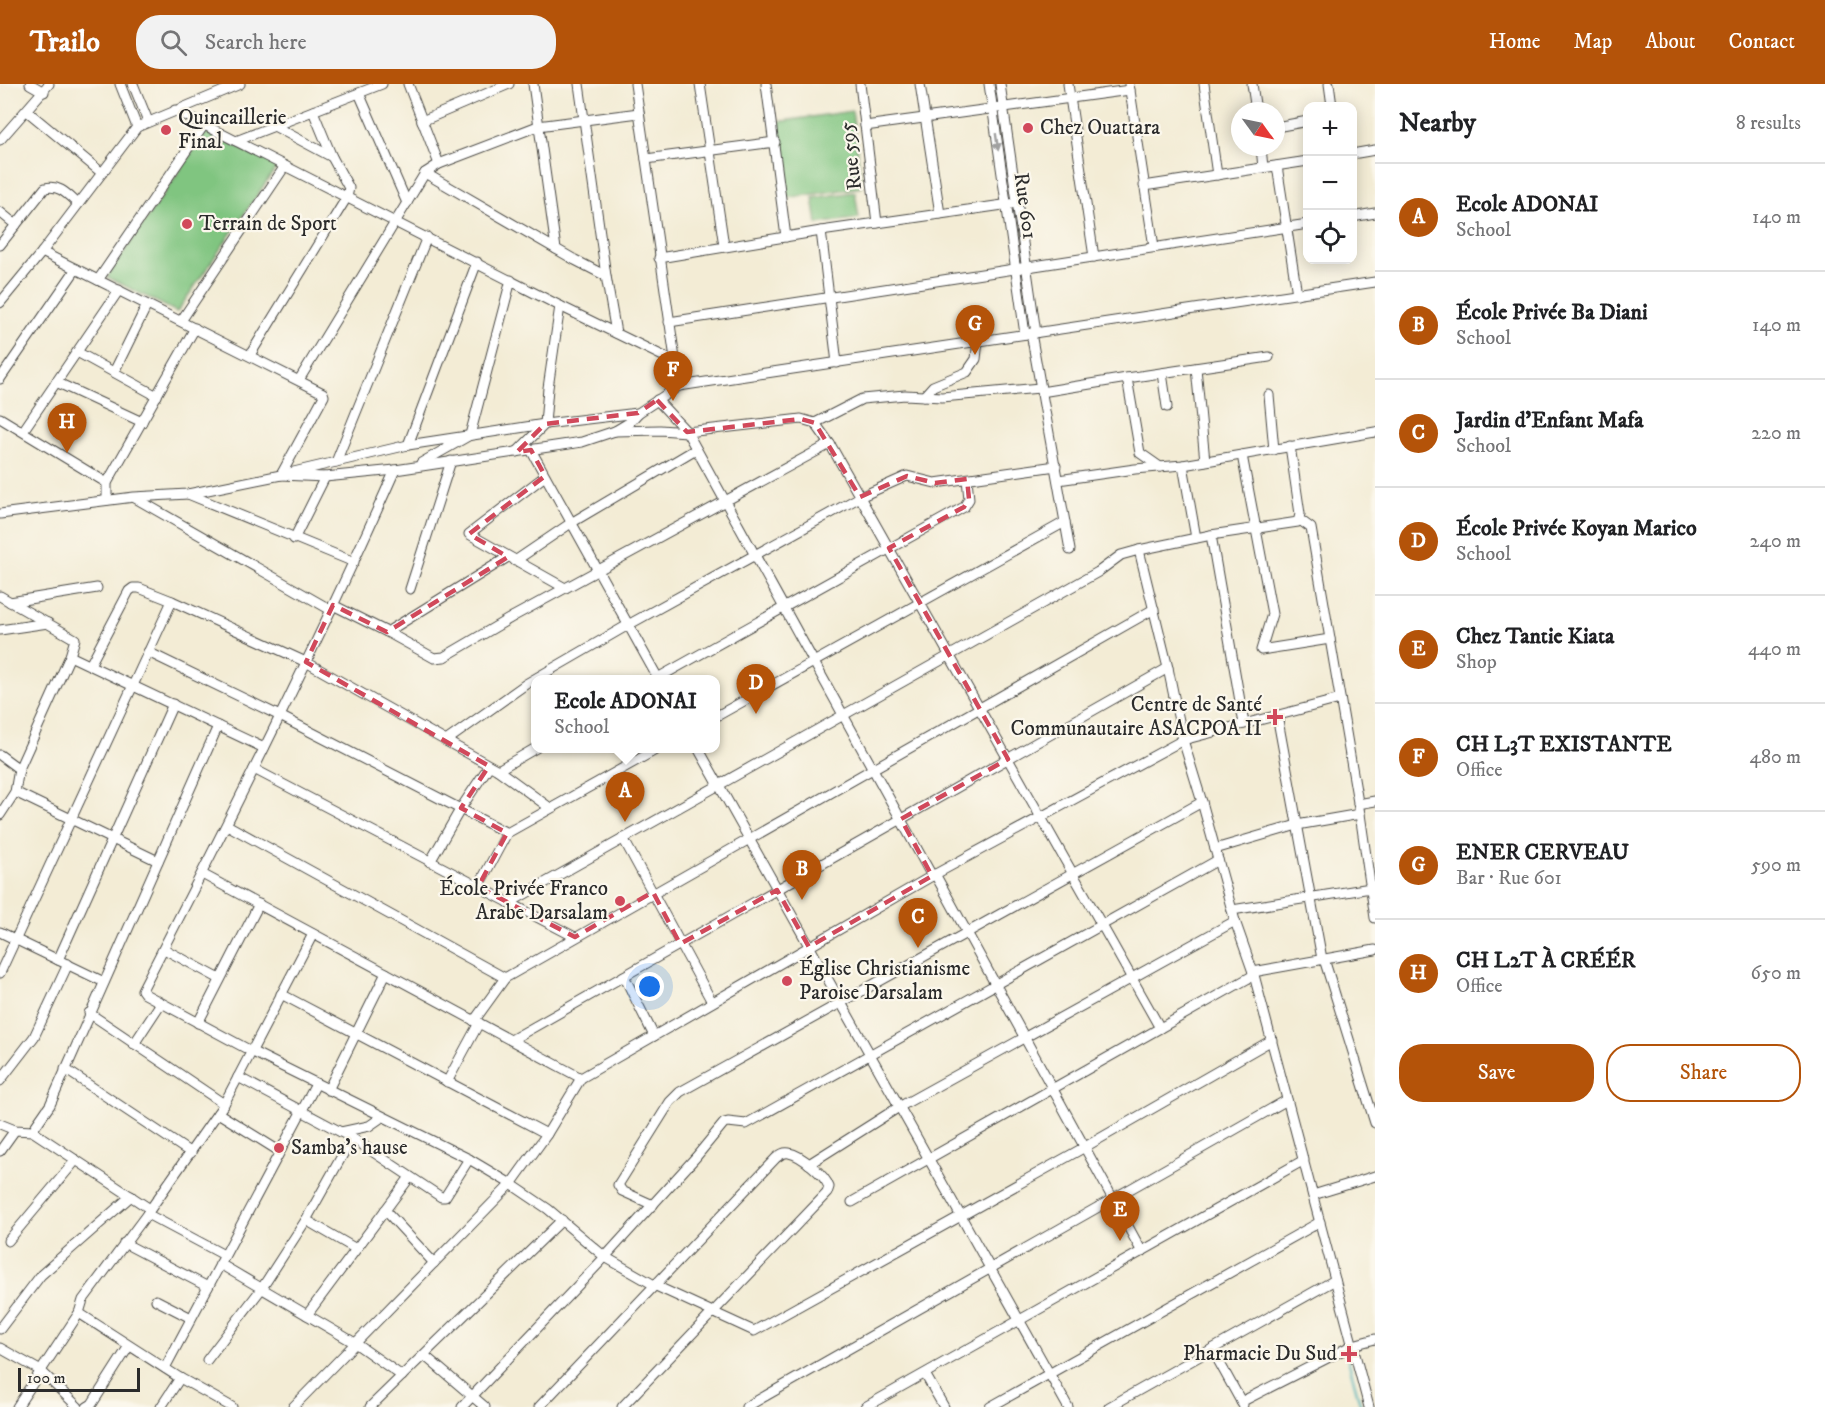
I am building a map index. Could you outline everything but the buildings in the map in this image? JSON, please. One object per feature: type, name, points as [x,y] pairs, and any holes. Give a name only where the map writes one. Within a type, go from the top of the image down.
[{"type":"street","points":[[0,139],[47,88],[30,84]]},
{"type":"street","points":[[120,84],[136,127]]},
{"type":"street","points":[[133,84],[148,121]]},
{"type":"street","points":[[2,296],[42,252],[136,127],[240,84]]},
{"type":"street","points":[[236,141],[382,84]]},
{"type":"street","points":[[408,84],[440,164]]},
{"type":"street","points":[[422,121],[509,84]]},
{"type":"street","points":[[532,84],[556,249]]},
{"type":"street","points":[[579,84],[616,333]]},
{"type":"street","points":[[634,84],[679,386]]},
{"type":"street","points":[[700,84],[724,246]]},
{"type":"street","points":[[766,84],[786,237]]},
{"type":"street","name":"Rue 595","points":[[860,84],[877,223]]},
{"type":"street","points":[[920,84],[940,214]]},
{"type":"street","name":"Rue 601","points":[[989,84],[1016,269],[1031,333]]},
{"type":"street","name":"Rue 601","points":[[1000,84],[1027,267],[1031,333]]},
{"type":"street","points":[[1068,84],[1094,257]]},
{"type":"street","points":[[1205,84],[1217,175]]},
{"type":"street","points":[[1252,84],[1255,102]]},
{"type":"street","points":[[1329,84],[1331,102]]},
{"type":"street","points":[[865,126],[1071,98],[1130,87],[1154,248]]},
{"type":"street","points":[[359,93],[407,203]]},
{"type":"street","points":[[175,110],[675,362]]},
{"type":"street","points":[[27,111],[102,173]]},
{"type":"street","points":[[250,356],[347,197],[349,189],[313,111]]},
{"type":"street","points":[[299,380],[425,173],[440,164],[538,126],[639,113]]},
{"type":"street","points":[[1285,125],[1303,122]]},
{"type":"street","points":[[98,280],[204,125]]},
{"type":"street","points":[[274,126],[333,157]]},
{"type":"street","points":[[646,159],[775,142]]},
{"type":"street","points":[[1357,153],[1375,150]]},
{"type":"street","points":[[1262,156],[1263,168]]},
{"type":"street","points":[[1144,186],[1303,162]]},
{"type":"street","points":[[181,321],[285,166]]},
{"type":"street","points":[[1277,166],[1297,294]]},
{"type":"street","points":[[425,173],[606,276]]},
{"type":"street","points":[[0,245],[45,188],[52,186],[59,188],[78,204]]},
{"type":"street","points":[[659,258],[821,231],[1017,203]]},
{"type":"street","points":[[0,212],[16,225]]},
{"type":"street","points":[[1357,216],[1375,213]]},
{"type":"street","points":[[669,322],[1303,225]]},
{"type":"street","points":[[821,231],[837,363]]},
{"type":"street","points":[[336,462],[427,237]]},
{"type":"street","points":[[42,252],[323,393],[324,396],[281,475]]},
{"type":"street","points":[[408,445],[477,262]]},
{"type":"street","points":[[0,379],[76,269]]},
{"type":"street","points":[[417,467],[470,435],[511,280]]},
{"type":"street","points":[[281,475],[325,477],[395,470],[582,442],[615,431],[679,386],[1375,282]]},
{"type":"street","points":[[23,431],[119,290]]},
{"type":"street","points":[[114,372],[147,304]]},
{"type":"street","points":[[517,452],[545,424],[560,306]]},
{"type":"street","points":[[107,500],[107,483],[195,328]]},
{"type":"street","points":[[1031,333],[1070,550]]},
{"type":"street","points":[[924,396],[933,386],[967,372],[976,359],[978,341]]},
{"type":"street","points":[[77,352],[157,396]]},
{"type":"street","points":[[815,423],[862,399],[905,395],[942,397],[1040,390],[1269,357]]},
{"type":"street","points":[[1196,368],[1205,461]]},
{"type":"street","points":[[1162,373],[1167,407]]},
{"type":"street","points":[[1127,378],[1140,453],[1160,467]]},
{"type":"street","points":[[56,382],[142,422]]},
{"type":"street","points":[[1269,395],[1274,450]]},
{"type":"street","points":[[657,400],[687,432],[872,769],[996,985],[1142,1252]]},
{"type":"street","points":[[0,514],[134,497],[188,494],[408,445],[545,424],[638,413]]},
{"type":"street","points":[[0,418],[107,483]]},
{"type":"street","points":[[615,431],[687,432],[801,419],[815,423],[830,444],[1160,1028]]},
{"type":"street","points":[[1058,480],[1183,465],[1375,432]]},
{"type":"street","points":[[134,497],[332,607],[387,632],[434,658],[444,657],[565,588],[830,444]]},
{"type":"street","points":[[1290,446],[1300,520]]},
{"type":"street","points":[[387,632],[696,449]]},
{"type":"street","points":[[531,450],[655,675]]},
{"type":"street","points":[[1242,454],[1272,614],[1261,650],[1330,639]]},
{"type":"street","points":[[410,589],[451,461]]},
{"type":"street","points":[[1183,465],[1196,538]]},
{"type":"street","points":[[542,675],[860,497],[907,476],[935,483],[1056,466]]},
{"type":"street","points":[[395,470],[354,562],[227,825],[142,990],[145,994],[251,1051],[469,1159],[548,1209],[605,1257],[656,1286],[752,1331],[1085,1147],[1272,1040]]},
{"type":"street","points":[[545,476],[469,532],[469,536],[565,588]]},
{"type":"street","points":[[294,539],[325,477]]},
{"type":"street","points":[[664,675],[964,507],[969,499],[967,479]]},
{"type":"street","points":[[188,494],[354,562]]},
{"type":"street","points":[[508,903],[1098,572],[1120,555],[1211,535],[1295,523],[1300,520]]},
{"type":"street","points":[[1300,520],[1311,528],[1359,809],[1375,918]]},
{"type":"street","points":[[720,714],[1065,522]]},
{"type":"street","points":[[1211,535],[1244,723]]},
{"type":"street","points":[[1139,550],[1183,740],[1235,921],[1254,973],[1353,1345],[1366,1406]]},
{"type":"street","points":[[10,602],[97,588]]},
{"type":"street","points":[[90,665],[129,591],[139,588],[306,662],[493,768],[550,808]]},
{"type":"street","points":[[0,596],[75,639],[70,656],[19,769],[15,792],[0,815]]},
{"type":"street","points":[[0,973],[172,601]]},
{"type":"street","points":[[447,1082],[477,1022],[505,978],[1154,609]]},
{"type":"street","points":[[0,630],[48,623]]},
{"type":"street","points":[[148,652],[280,716],[507,833]]},
{"type":"street","points":[[70,656],[264,748]]},
{"type":"street","points":[[512,1040],[1168,668]]},
{"type":"street","points":[[446,741],[531,681]]},
{"type":"street","points":[[293,1407],[511,1184],[547,1134],[581,1078],[934,875],[1183,740],[1340,699]]},
{"type":"street","points":[[58,960],[173,704]]},
{"type":"street","points":[[1277,715],[1323,959],[1371,1092],[1375,1123]]},
{"type":"street","points":[[32,1131],[50,1105],[218,726]]},
{"type":"street","points":[[430,862],[461,808],[493,768],[531,750]]},
{"type":"street","points":[[478,887],[507,833],[650,753]]},
{"type":"street","points":[[701,753],[1068,1407]]},
{"type":"street","points":[[0,755],[19,769]]},
{"type":"street","points":[[254,769],[575,937]]},
{"type":"street","points":[[15,792],[158,861]]},
{"type":"street","points":[[1215,849],[1359,809],[1375,801]]},
{"type":"street","points":[[653,1205],[621,1191],[618,1185],[680,1092],[1202,802]]},
{"type":"street","points":[[227,825],[505,978]]},
{"type":"street","points":[[623,838],[712,1002]]},
{"type":"street","points":[[462,1407],[605,1257],[724,1124],[728,1122],[746,1124],[1218,860]]},
{"type":"street","points":[[202,874],[581,1078]]},
{"type":"street","points":[[1232,910],[1371,888]]},
{"type":"street","points":[[198,1023],[259,904]]},
{"type":"street","points":[[809,1164],[899,1107],[1235,921]]},
{"type":"street","points":[[0,932],[104,982]]},
{"type":"street","points":[[17,1407],[79,1313],[83,1300],[191,1153],[221,1108],[313,934]]},
{"type":"street","points":[[164,949],[220,979]]},
{"type":"street","points":[[852,1202],[1254,973],[1375,950]]},
{"type":"street","points":[[0,1081],[34,1037],[68,964]]},
{"type":"street","points":[[328,1090],[386,973]]},
{"type":"street","points":[[624,976],[654,1036]]},
{"type":"street","points":[[281,994],[547,1134]]},
{"type":"street","points":[[134,1044],[161,1003]]},
{"type":"street","points":[[89,1013],[279,1150]]},
{"type":"street","points":[[65,1069],[191,1153]]},
{"type":"street","points":[[238,1077],[352,1138],[443,1197],[469,1159]]},
{"type":"street","points":[[165,1368],[316,1084]]},
{"type":"street","points":[[746,1407],[1287,1100]]},
{"type":"street","points":[[341,1132],[369,1126],[382,1117]]},
{"type":"street","points":[[0,1124],[15,1130],[32,1131],[131,1196],[148,1212],[222,1259],[262,1288],[355,1343],[402,1376]]},
{"type":"street","points":[[0,1152],[15,1130]]},
{"type":"street","points":[[207,1360],[262,1288],[306,1220],[352,1138]]},
{"type":"street","points":[[540,1407],[782,1153],[789,1153],[809,1164],[827,1180],[830,1186],[827,1193],[622,1407]]},
{"type":"street","points":[[8,1241],[76,1160]]},
{"type":"street","points":[[865,1407],[1304,1160]]},
{"type":"street","points":[[1313,1195],[1375,1176]]},
{"type":"street","points":[[307,1315],[410,1177]]},
{"type":"street","points":[[0,1329],[41,1275],[131,1196]]},
{"type":"street","points":[[385,1210],[434,1263]]},
{"type":"street","points":[[306,1220],[356,1249]]},
{"type":"street","points":[[370,1407],[562,1220]]},
{"type":"street","points":[[990,1407],[1320,1222]]},
{"type":"street","points":[[124,1243],[208,1287]]},
{"type":"street","points":[[1109,1407],[1335,1280]]},
{"type":"street","points":[[156,1300],[191,1318]]},
{"type":"street","points":[[79,1313],[180,1378],[232,1407]]},
{"type":"street","points":[[1212,1349],[1242,1404],[1353,1345],[1375,1339]]},
{"type":"street","points":[[87,1407],[92,1404],[129,1346]]},
{"type":"street","points":[[0,1348],[41,1371],[78,1407]]},
{"type":"street","points":[[424,1354],[485,1407]]},
{"type":"street","points":[[926,1374],[944,1407]]},
{"type":"street","points":[[161,1407],[180,1378]]},
{"type":"highlighted area","points":[[657,400],[687,432],[801,419],[815,423],[860,497],[907,476],[935,483],[967,479],[969,499],[964,507],[889,548],[1008,759],[901,819],[932,876],[809,947],[777,890],[680,944],[653,892],[575,937],[478,887],[507,833],[461,808],[489,766],[306,662],[333,605],[387,632],[508,557],[469,534],[545,476],[531,450],[517,452],[545,424],[638,413]]},
{"type":"green space","points":[[852,111],[862,187],[787,198],[777,122]]},
{"type":"green space","points":[[206,132],[278,165],[177,312],[107,277]]},
{"type":"green space","points":[[855,192],[859,218],[817,224],[813,198]]},
{"type":"waterway","points":[[1346,1352],[1361,1407]]},
{"type":"place","name":"Chez Ouattara","points":[[1028,128]]},
{"type":"place","name":"Quincaillerie Final","points":[[166,130]]},
{"type":"place","name":"Terrain de Sport","points":[[187,224]]},
{"type":"place","name":"ENER CERVEAU","points":[[975,355]]},
{"type":"place","name":"CH L3T EXISTANTE","points":[[673,401]]},
{"type":"place","name":"CH L2T À CRÉÉR","points":[[67,453]]},
{"type":"place","name":"École Privée Koyan Marico","points":[[756,714]]},
{"type":"place","name":"Centre de Santé Communautaire ASACPOA II","points":[[1275,717]]},
{"type":"place","name":"Ecole ADONAI","points":[[625,822]]},
{"type":"place","name":"École Privée Ba Diani","points":[[802,900]]},
{"type":"place","name":"École Privée Franco Arabe Darsalam","points":[[620,901]]},
{"type":"place","name":"Jardin d'Enfant Mafa","points":[[918,948]]},
{"type":"place","name":"Église Christianisme Paroise Darsalam","points":[[787,981]]},
{"type":"place","name":"Samba's hause","points":[[279,1148]]},
{"type":"place","name":"Chez Tantie Kiata","points":[[1120,1241]]},
{"type":"place","name":"Pharmacie Du Sud","points":[[1349,1354]]}]
